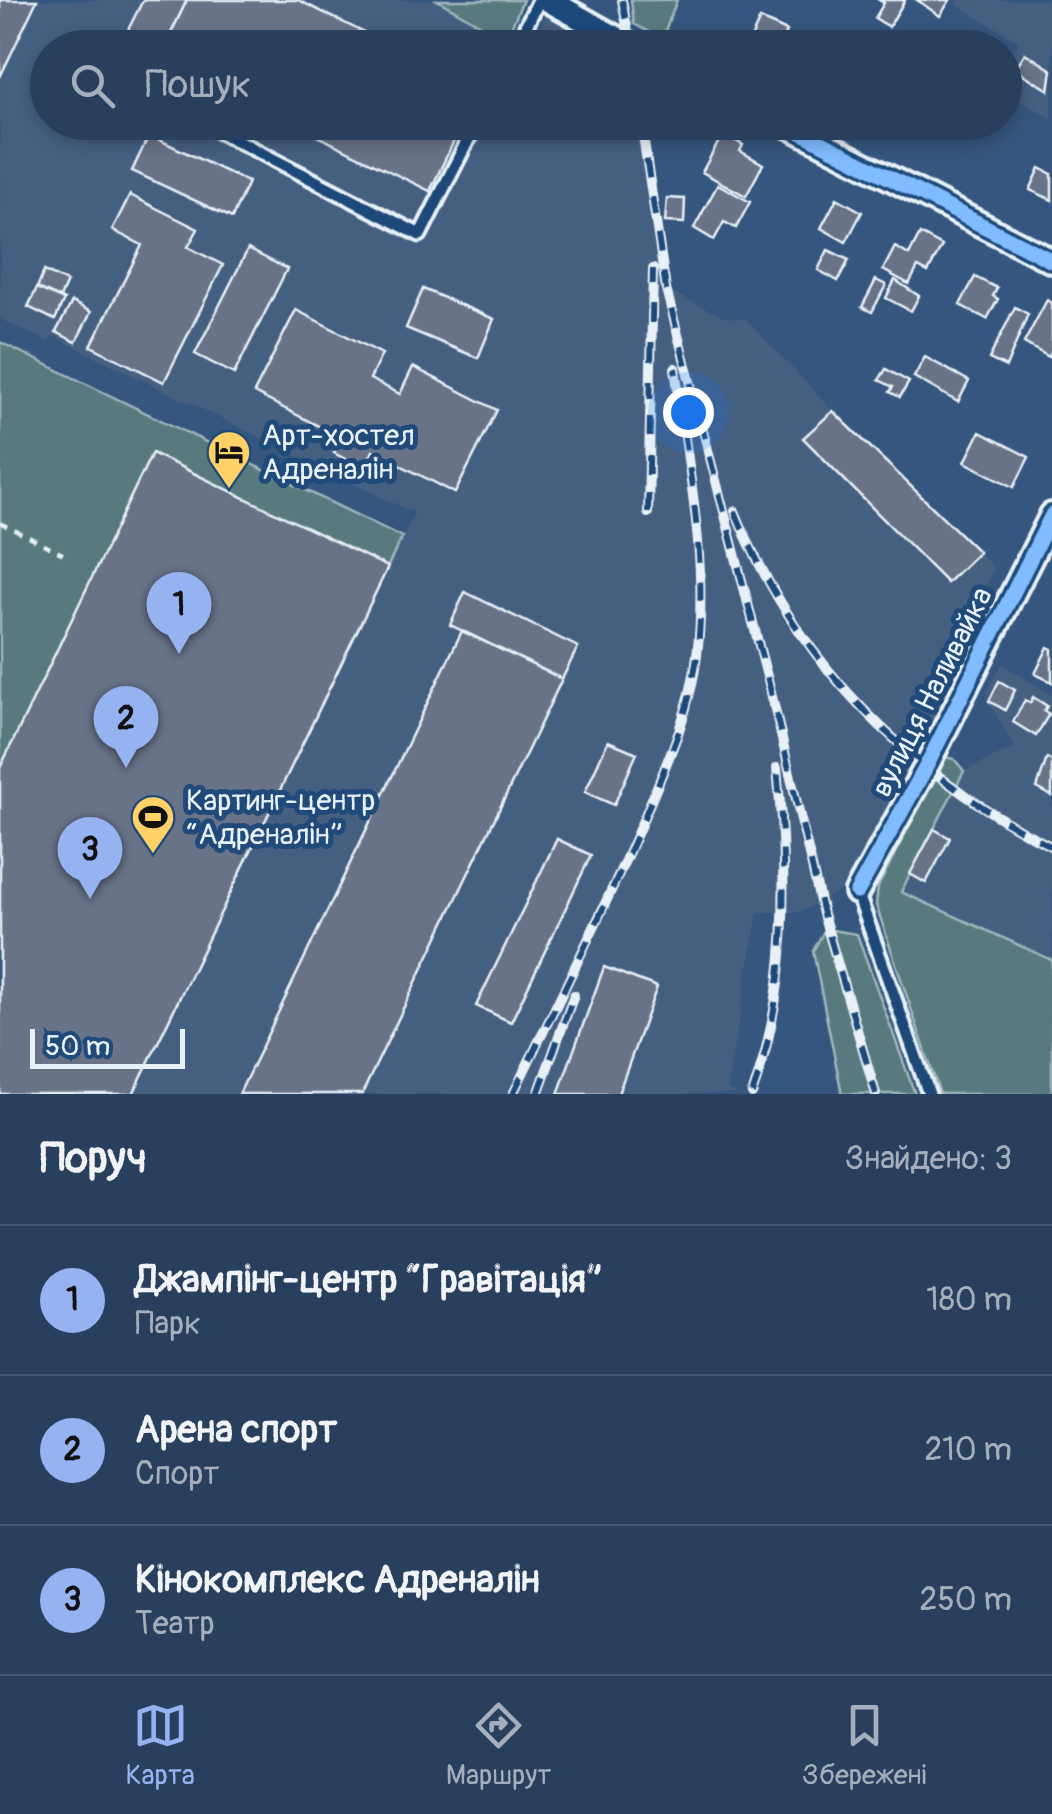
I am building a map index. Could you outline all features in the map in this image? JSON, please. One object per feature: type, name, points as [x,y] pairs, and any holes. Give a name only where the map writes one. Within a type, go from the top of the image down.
[{"type":"street","points":[[548,0],[602,30]]},
{"type":"street","points":[[816,140],[1052,261]]},
{"type":"street","name":"вулиця Наливайка","points":[[858,892],[1052,514]]},
{"type":"lane","points":[[524,30],[539,0]]},
{"type":"lane","points":[[236,140],[420,234],[468,140]]},
{"type":"lane","points":[[858,892],[929,1094]]},
{"type":"path","points":[[0,523],[64,554]]},
{"type":"shaded area","points":[[0,0],[437,0],[491,30],[30,30],[30,140],[647,140],[671,292],[724,317],[746,319],[833,411],[994,568],[943,678],[956,685],[876,839],[840,891],[800,912],[758,912],[727,1090],[740,1094],[133,1094],[414,513],[53,336],[49,342],[0,319]]},
{"type":"shaded area","points":[[958,0],[1052,0],[1052,119],[1022,100],[1022,30],[999,30],[956,4]]},
{"type":"shaded area","points":[[547,12],[577,30],[539,30]]},
{"type":"shaded area","points":[[1002,664],[1052,695],[1052,960],[900,892],[964,771],[1015,748],[987,699],[986,692]]},
{"type":"green space","points":[[437,0],[523,0],[510,30],[490,30]]},
{"type":"green space","points":[[631,0],[677,0],[665,30],[645,30],[634,24]]},
{"type":"green space","points":[[0,342],[402,537],[133,1094],[0,1094]]},
{"type":"green space","points":[[944,757],[954,759],[964,771],[901,892],[1052,960],[1052,1094],[940,1094],[876,905],[878,887]]},
{"type":"green space","points":[[825,929],[857,934],[915,1094],[842,1094],[813,951]]},
{"type":"building","points":[[0,0],[37,0],[0,77]]},
{"type":"building","points":[[143,0],[187,0],[173,30],[128,30]]},
{"type":"building","points":[[187,0],[298,0],[359,30],[173,30]]},
{"type":"building","points":[[879,0],[905,0],[889,27],[875,18],[884,3]]},
{"type":"building","points":[[917,0],[950,0],[940,16]]},
{"type":"building","points":[[760,19],[785,30],[755,30]]},
{"type":"building","points":[[1025,53],[1052,70],[1049,90],[1022,73]]},
{"type":"building","points":[[147,140],[160,140],[248,182],[232,218],[132,171]]},
{"type":"building","points":[[326,140],[454,140],[430,191]]},
{"type":"building","points":[[720,140],[743,145],[740,151],[763,164],[746,196],[702,172]]},
{"type":"building","points":[[1040,168],[1052,174],[1052,200],[1030,190]]},
{"type":"building","points":[[718,184],[750,202],[736,228],[724,222],[714,240],[694,228]]},
{"type":"building","points":[[130,195],[198,229],[188,247],[223,265],[164,382],[91,346],[142,245],[112,230]]},
{"type":"building","points":[[667,198],[685,199],[684,223],[665,222]]},
{"type":"building","points":[[837,198],[862,212],[846,242],[821,228]]},
{"type":"building","points":[[920,234],[942,246],[928,272],[918,267],[909,284],[883,270],[895,247],[909,255]]},
{"type":"building","points":[[248,249],[287,269],[234,374],[195,354]]},
{"type":"building","points":[[828,250],[849,260],[838,281],[818,270]]},
{"type":"building","points":[[44,271],[67,282],[60,298],[37,288]]},
{"type":"building","points":[[975,277],[997,288],[993,296],[998,299],[987,319],[960,305]]},
{"type":"building","points":[[876,280],[886,285],[872,312],[862,307]]},
{"type":"building","points":[[895,280],[919,296],[911,311],[886,298]]},
{"type":"building","points":[[37,288],[64,300],[55,320],[28,307]]},
{"type":"building","points":[[423,289],[494,319],[478,358],[406,328]]},
{"type":"building","points":[[1047,300],[1052,303],[1049,357],[1024,343]]},
{"type":"building","points":[[72,302],[91,312],[76,342],[56,332]]},
{"type":"building","points":[[1015,307],[1028,314],[1006,367],[989,359]]},
{"type":"building","points":[[296,310],[382,354],[370,379],[400,394],[413,367],[497,410],[455,493],[373,451],[364,469],[334,453],[342,438],[254,393]]},
{"type":"building","points":[[925,357],[969,381],[958,402],[914,377]]},
{"type":"building","points":[[886,369],[909,382],[900,397],[890,392],[893,387],[879,380]]},
{"type":"building","points":[[833,411],[979,552],[947,583],[803,438]]},
{"type":"building","points":[[980,432],[1029,457],[1014,487],[965,462]]},
{"type":"building","points":[[152,453],[388,567],[133,1094],[0,1094],[0,768]]},
{"type":"building","points":[[465,592],[578,647],[562,679],[450,625]]},
{"type":"building","points":[[462,631],[562,679],[362,1094],[239,1094]]},
{"type":"building","points":[[1048,647],[1052,649],[1052,682],[1035,674]]},
{"type":"building","points":[[999,681],[1015,690],[1005,710],[989,701]]},
{"type":"building","points":[[1033,697],[1047,706],[1044,711],[1049,714],[1036,736],[1013,722],[1025,700],[1030,703]]},
{"type":"building","points":[[608,741],[637,753],[614,805],[585,792]]},
{"type":"building","points":[[1047,758],[1052,761],[1052,796],[1037,788]]},
{"type":"building","points":[[934,829],[950,838],[926,883],[910,874]]},
{"type":"building","points":[[557,839],[591,855],[511,1022],[476,1006]]},
{"type":"building","points":[[604,967],[657,987],[618,1094],[558,1094]]},
{"type":"railway","points":[[622,0],[628,30]]},
{"type":"railway","points":[[644,140],[666,289],[770,688],[823,914],[876,1094]]},
{"type":"railway","points":[[648,513],[653,269]]},
{"type":"railway","points":[[513,1094],[643,820],[676,739],[694,677],[700,620],[698,548],[675,368]]},
{"type":"railway","points":[[735,511],[760,566],[790,617],[824,665],[862,708],[950,785],[1052,847]]},
{"type":"railway","points":[[752,1094],[764,1055],[779,973],[784,891],[777,768]]},
{"type":"railway","points":[[538,1094],[574,995]]},
{"type":"cycle path","points":[[816,140],[1052,261]]},
{"type":"cycle path","points":[[857,892],[925,769],[1052,515]]},
{"type":"place","name":"Арт-хостел Адреналін","points":[[229,490]]},
{"type":"place","name":"Джампінг-центр “Гравітація”","points":[[179,654]]},
{"type":"place","name":"Арена спорт","points":[[126,768]]},
{"type":"place","name":"Картинг-центр “Адреналін”","points":[[153,855]]},
{"type":"place","name":"Кінокомплекс Адреналін","points":[[90,899]]}]
